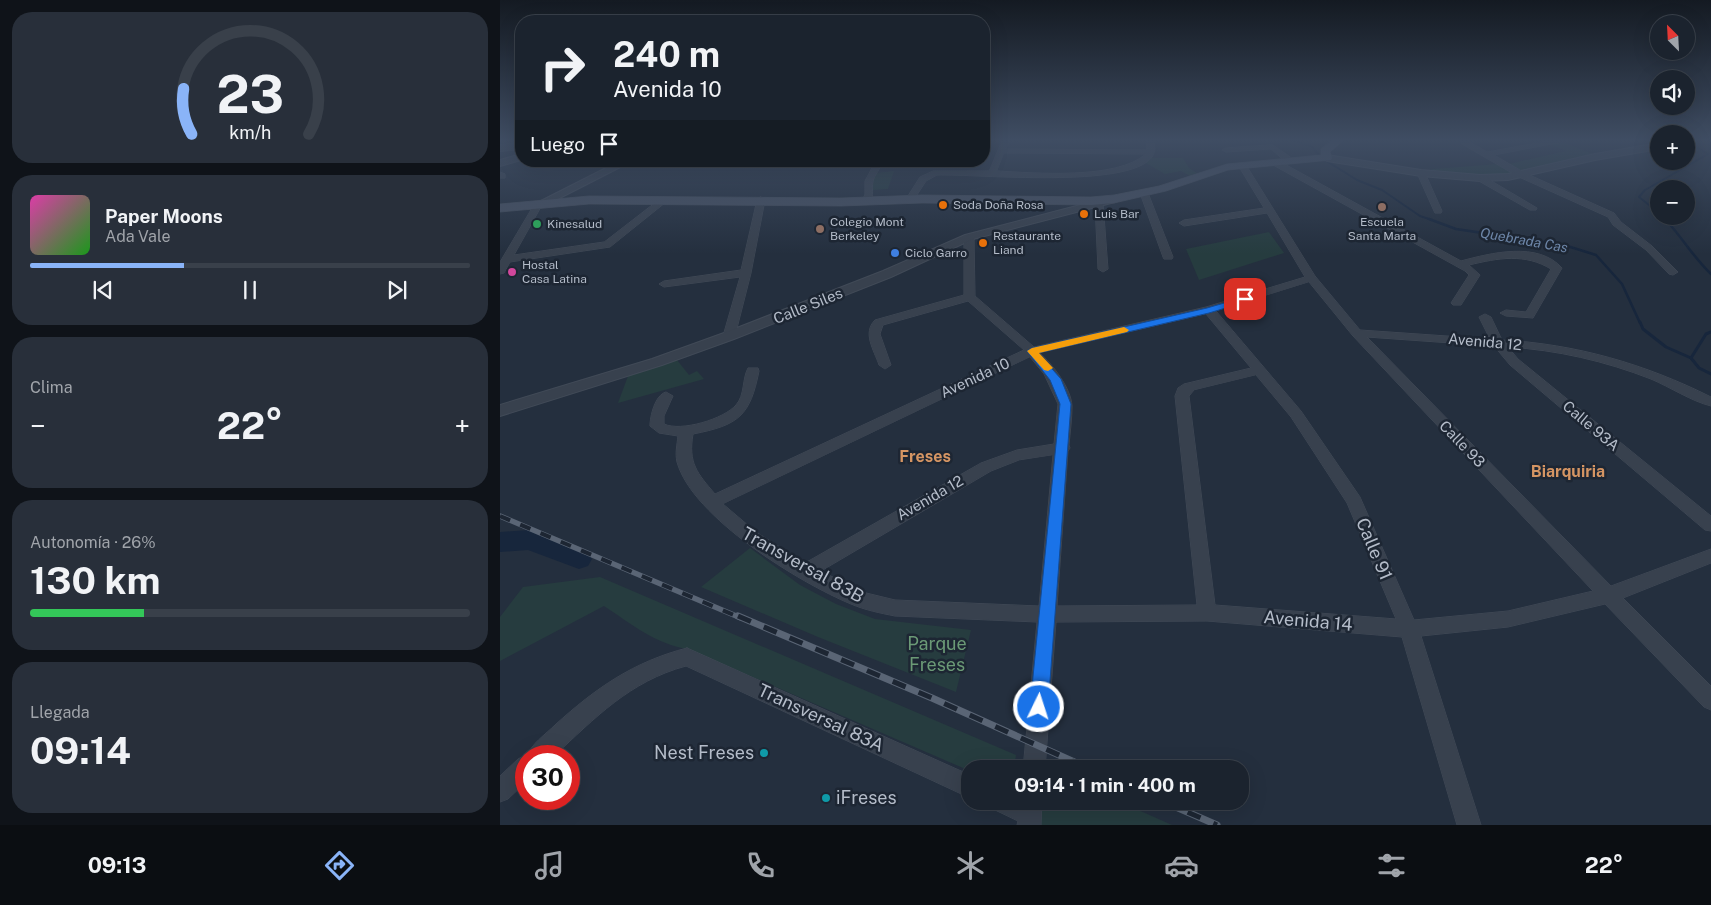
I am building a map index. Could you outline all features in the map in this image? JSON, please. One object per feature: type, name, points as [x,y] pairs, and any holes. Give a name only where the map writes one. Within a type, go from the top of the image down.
[{"type":"main road","points":[[500,208],[589,200],[866,202],[910,199],[1072,205],[1144,193],[1195,178]]},
{"type":"street","points":[[500,271],[538,205],[594,178]]},
{"type":"street","points":[[866,202],[870,194],[869,181],[871,178]]},
{"type":"street","points":[[910,199],[923,179],[926,178]]},
{"type":"street","name":"Calle 93","points":[[1250,178],[1311,278],[1357,333],[1524,509],[1711,700]]},
{"type":"street","points":[[1304,178],[1460,264],[1475,275],[1457,303]]},
{"type":"street","points":[[1423,178],[1438,211]]},
{"type":"street","points":[[1474,178],[1487,178]]},
{"type":"street","points":[[1480,178],[1533,208]]},
{"type":"street","points":[[1528,178],[1611,215],[1617,221],[1616,223],[1649,248],[1673,272]]},
{"type":"street","points":[[1144,193],[1168,257]]},
{"type":"street","name":"Calle Siles","points":[[500,411],[657,362],[729,336],[878,278],[969,237],[1072,205],[1099,203],[1114,199]]},
{"type":"street","points":[[508,259],[600,247],[612,242],[663,200]]},
{"type":"street","points":[[729,336],[746,273],[761,200]]},
{"type":"street","points":[[1099,203],[1103,269]]},
{"type":"street","points":[[1184,223],[1269,210]]},
{"type":"street","points":[[969,237],[970,296],[1032,351],[1049,369],[1062,391],[1065,404],[1063,448],[1046,614],[1035,760]]},
{"type":"street","points":[[1460,264],[1504,254],[1516,254],[1542,260],[1558,268],[1529,316],[1506,313]]},
{"type":"street","points":[[664,284],[746,273]]},
{"type":"street","name":"Avenida 10","points":[[711,503],[1032,351],[1209,310],[1311,278]]},
{"type":"street","points":[[885,365],[874,334],[877,324],[887,319],[970,296]]},
{"type":"street","name":"Calle 91","points":[[1209,310],[1296,414],[1354,502],[1409,629],[1469,825]]},
{"type":"street","name":"Calle 93A","points":[[1485,317],[1498,343],[1514,362],[1711,525]]},
{"type":"street","name":"Avenida 12","points":[[1357,333],[1409,334],[1552,347],[1611,361],[1685,388],[1711,402]]},
{"type":"street","points":[[1208,613],[1182,396],[1183,391],[1189,387],[1259,370]]},
{"type":"street","points":[[666,396],[657,416],[656,426],[664,431],[686,431],[730,416],[739,410],[747,397],[753,371]]},
{"type":"street","name":"Transversal 83B","points":[[686,431],[683,457],[686,466],[711,503],[730,522],[759,544],[856,598],[895,608]]},
{"type":"street","name":"Avenida 12","points":[[806,571],[986,467],[1017,456],[1063,448]]},
{"type":"street","name":"Avenida 14","points":[[895,608],[1046,614],[1208,613],[1409,629],[1508,619],[1610,595],[1711,556]]},
{"type":"street","name":"Transversal 83A","points":[[550,745],[605,694],[639,672],[670,660],[688,657],[961,783]]},
{"type":"street","points":[[500,791],[515,777]]},
{"type":"green space","points":[[874,178],[892,178],[888,189],[873,190]]},
{"type":"green space","points":[[1269,232],[1284,253],[1199,280],[1186,249]]},
{"type":"green space","points":[[677,360],[689,375],[697,371],[704,379],[618,403],[628,376]]},
{"type":"green space","name":"Parque Freses","points":[[750,548],[800,585],[836,604],[875,619],[971,630],[956,692],[818,637],[701,587]]},
{"type":"green space","points":[[600,577],[1016,755],[1015,760],[961,760],[961,767],[688,649],[665,643],[633,626],[604,606],[500,661],[500,617],[523,587]]},
{"type":"green space","points":[[1038,810],[1138,810],[1172,825],[1036,825]]},
{"type":"waterway","name":"Quebrada Cas","points":[[1353,178],[1382,190],[1420,216],[1429,219]]},
{"type":"waterway","points":[[1662,180],[1667,178]]},
{"type":"waterway","points":[[1650,187],[1639,197],[1650,206]]},
{"type":"waterway","name":"Quebrada Cas","points":[[1429,219],[1456,229],[1564,245],[1596,255],[1622,284],[1640,323]]},
{"type":"waterway","points":[[1670,225],[1711,274]]},
{"type":"waterway","name":"Quebrada Cas","points":[[1640,322],[1643,329],[1666,347],[1691,358]]},
{"type":"waterway","points":[[1691,358],[1706,334],[1711,332]]},
{"type":"waterway","name":"Quebrada Cas","points":[[1691,358],[1699,368],[1711,374]]},
{"type":"waterway","points":[[500,542],[529,540],[579,559]]},
{"type":"railway","points":[[500,516],[741,618]]},
{"type":"railway","points":[[738,616],[932,698],[1070,760]]},
{"type":"railway","points":[[1183,810],[1217,825]]},
{"type":"slow traffic","points":[[1048,368],[1032,351],[1124,330]]},
{"type":"place","name":"Soda Doña Rosa","points":[[943,205]]},
{"type":"place","name":"Escuela Santa Marta","points":[[1382,207]]},
{"type":"place","name":"Luis Bar","points":[[1084,214]]},
{"type":"place","name":"Kinesalud","points":[[537,224]]},
{"type":"place","name":"Colegio Mont Berkeley","points":[[820,229]]},
{"type":"place","name":"Restaurante Liand","points":[[983,243]]},
{"type":"place","name":"Ciclo Garro","points":[[895,253]]},
{"type":"place","name":"Hostal Casa Latina","points":[[512,272]]},
{"type":"place","name":"Nest Freses","points":[[764,753]]},
{"type":"place","name":"iFreses","points":[[826,798]]},
{"type":"district","name":"Freses","points":[[925,456]]},
{"type":"district","name":"Biarquiria","points":[[1568,471]]},
{"type":"route","points":[[1039,707],[1046,614],[1063,448],[1065,404],[1062,391],[1056,379],[1032,351],[1209,310],[1245,299]]}]
